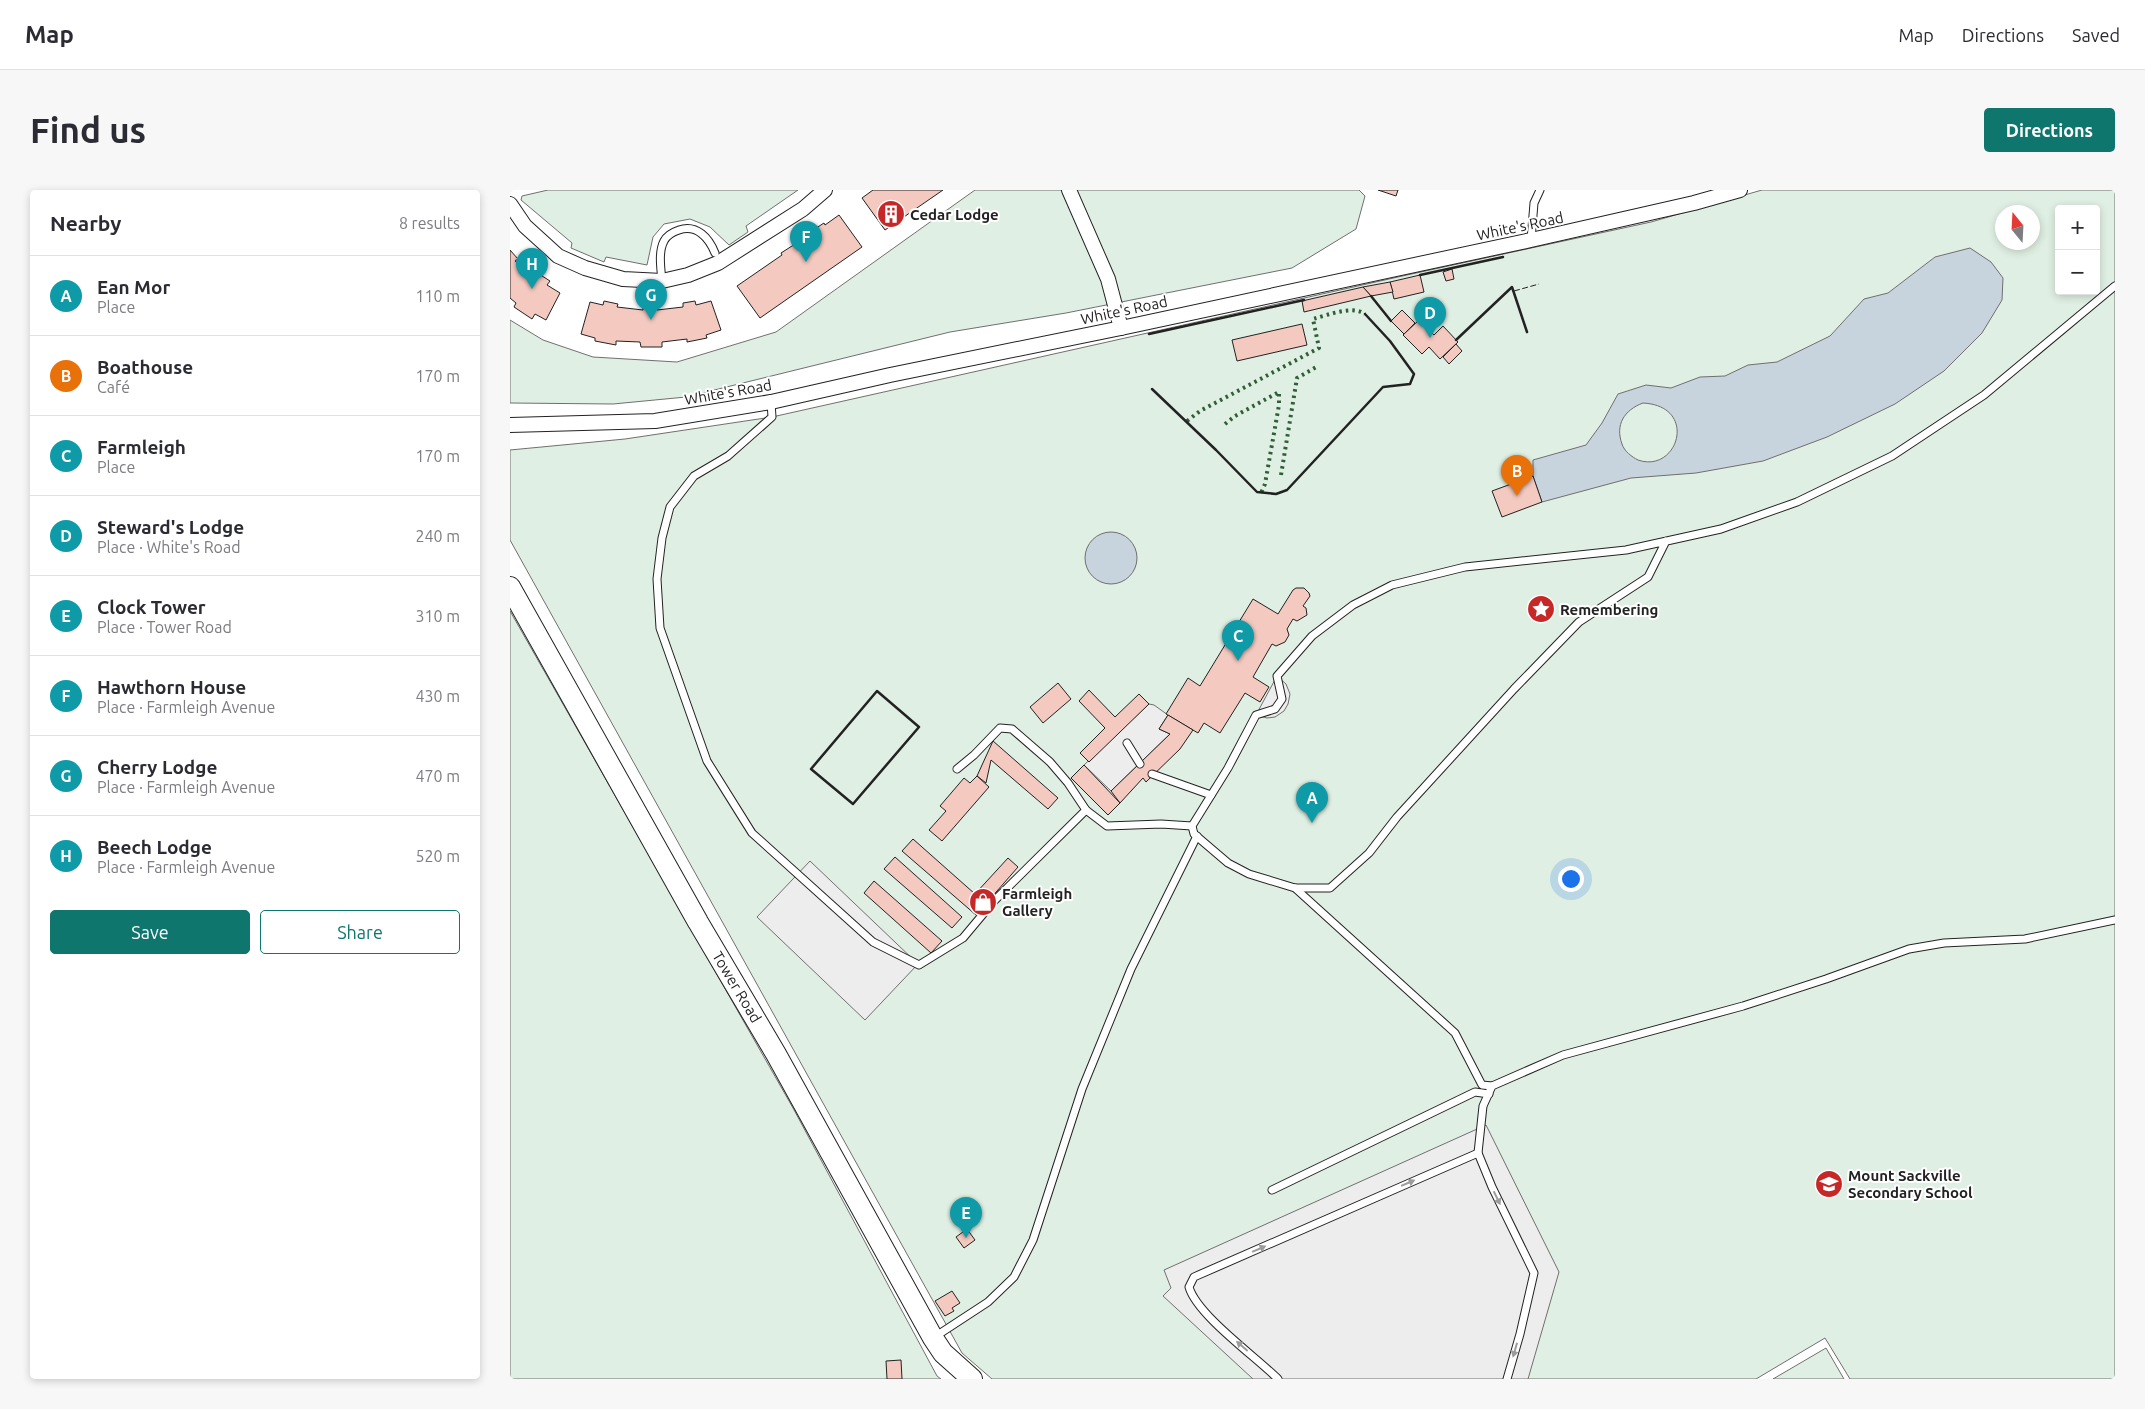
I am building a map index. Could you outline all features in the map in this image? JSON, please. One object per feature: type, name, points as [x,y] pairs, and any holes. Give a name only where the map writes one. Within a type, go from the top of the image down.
[{"type":"street","points":[[510,204],[525,226],[558,256],[585,268],[623,279],[662,281],[688,275],[718,263],[803,208],[825,190]]},
{"type":"street","points":[[1069,190],[1108,279],[1121,328]]},
{"type":"street","name":"White's Road","points":[[510,425],[655,421],[771,402],[890,375],[1121,328],[1531,240],[1694,203],[1740,190]]},
{"type":"street","name":"Tower Road","points":[[510,587],[698,922],[776,1054],[933,1338],[943,1353],[972,1379]]},
{"type":"lane","points":[[1531,240],[1534,204],[1540,190]]},
{"type":"lane","points":[[662,281],[660,260],[663,242],[672,232],[685,228],[704,234],[715,253]]},
{"type":"lane","points":[[1192,826],[1256,715],[1275,709],[1282,699],[1277,676],[1312,636],[1353,605],[1392,585],[1465,568],[1626,550],[1721,529],[1797,502],[1892,456],[1984,394],[2115,286]]},
{"type":"lane","points":[[771,402],[772,417],[728,456],[694,476],[670,507],[662,538],[657,579],[660,628],[680,680],[707,761],[752,832],[873,942],[919,965],[963,938],[994,901],[1086,810]]},
{"type":"lane","points":[[1192,826],[1197,836],[1228,863],[1250,874],[1295,888],[1330,888],[1369,853],[1397,817],[1514,689],[1580,622],[1648,577],[1666,541]]},
{"type":"lane","points":[[957,769],[974,755],[1000,728],[1012,729],[1050,762],[1068,783],[1086,810],[1107,826],[1161,824],[1192,826]]},
{"type":"lane","points":[[1127,743],[1140,764]]},
{"type":"lane","points":[[1152,774],[1211,795]]},
{"type":"lane","points":[[933,1338],[988,1302],[1014,1277],[1033,1240],[1082,1089],[1128,979],[1197,836]]},
{"type":"lane","points":[[1295,888],[1455,1033],[1482,1085],[1492,1086],[1563,1055],[1743,1006],[1909,949],[1944,943],[2025,939],[2115,920]]},
{"type":"lane","points":[[1492,1086],[1483,1106],[1478,1153],[1492,1187],[1534,1273],[1507,1379]]},
{"type":"lane","points":[[1272,1190],[1475,1092],[1489,1094]]},
{"type":"lane","points":[[1278,1379],[1206,1314],[1192,1297],[1189,1287],[1194,1277],[1478,1153]]},
{"type":"green space","points":[[548,190],[798,190],[746,226],[748,232],[729,245],[710,227],[690,219],[664,224],[653,237],[647,265],[606,257],[604,262],[571,248],[572,243],[521,200],[522,196]]},
{"type":"green space","points":[[975,190],[1359,190],[1365,196],[1356,229],[1292,268],[1066,313],[950,332],[686,397],[613,404],[510,403],[510,320],[543,340],[593,357],[677,362],[776,332]]},
{"type":"green space","points":[[1762,190],[2115,190],[2115,1379],[1850,1379],[1825,1338],[1756,1379],[992,1379],[962,1353],[510,540],[510,450],[625,439],[772,417],[1651,222]]},
{"type":"green space","points":[[510,611],[793,1108],[937,1376],[941,1379],[510,1379]]},
{"type":"green space","points":[[1826,1348],[1844,1379],[1773,1379]]},
{"type":"shaded area","points":[[1970,248],[1991,262],[2003,278],[2002,300],[1982,333],[1944,371],[1895,404],[1827,437],[1763,461],[1696,473],[1631,478],[1542,502],[1533,476],[1533,460],[1586,445],[1602,423],[1618,394],[1646,385],[1671,388],[1700,377],[1725,376],[1748,365],[1777,362],[1830,336],[1864,299],[1888,293],[1935,257]],"holes":[[[1643,403],[1661,407],[1671,415],[1677,426],[1676,438],[1672,449],[1664,457],[1652,462],[1638,460],[1629,454],[1622,444],[1620,431],[1623,419],[1626,414]]]},
{"type":"shaded area","points":[[1106,532],[1116,532],[1130,539],[1137,553],[1137,563],[1130,577],[1116,584],[1106,584],[1096,580],[1089,573],[1085,563],[1085,553],[1089,543],[1096,536]]},
{"type":"shaded area","points":[[1277,676],[1286,684],[1290,694],[1288,704],[1284,711],[1275,717],[1267,718],[1256,715]]},
{"type":"shaded area","points":[[1149,704],[1154,705],[1168,715],[1159,729],[1170,734],[1111,791],[1084,765]]},
{"type":"shaded area","points":[[810,861],[918,964],[865,1020],[757,917]]},
{"type":"shaded area","points":[[1486,1125],[1559,1272],[1528,1379],[1253,1379],[1163,1296],[1171,1288],[1164,1270]]},
{"type":"building","name":"Cedar Lodge","points":[[873,190],[943,190],[885,230],[862,198]]},
{"type":"building","points":[[1378,190],[1398,190],[1396,196]]},
{"type":"building","points":[[839,215],[862,247],[760,318],[737,286],[782,255],[781,253],[814,232],[813,230],[824,223],[825,225]]},
{"type":"building","points":[[510,250],[518,259],[515,261],[536,277],[539,274],[550,281],[547,285],[560,293],[546,320],[535,314],[532,319],[514,307],[516,303],[510,298]]},
{"type":"building","points":[[1452,269],[1454,279],[1446,281],[1443,272]]},
{"type":"building","points":[[1420,275],[1424,292],[1394,299],[1390,282]]},
{"type":"building","points":[[1390,282],[1393,292],[1371,296],[1363,287]]},
{"type":"building","points":[[1363,287],[1371,296],[1304,312],[1302,301]]},
{"type":"building","points":[[604,301],[618,304],[617,307],[643,310],[643,306],[657,307],[657,310],[683,307],[683,303],[695,301],[696,305],[711,301],[721,330],[706,335],[707,338],[687,342],[687,339],[662,342],[662,347],[641,347],[640,342],[616,341],[616,345],[595,341],[595,338],[581,334],[590,302],[603,305]]},
{"type":"building","points":[[1402,310],[1415,323],[1404,334],[1391,321]]},
{"type":"building","points":[[1419,320],[1434,335],[1443,326],[1458,342],[1440,359],[1429,347],[1422,354],[1403,335]]},
{"type":"building","points":[[1302,324],[1307,345],[1237,361],[1232,340]]},
{"type":"building","points":[[1456,344],[1462,351],[1449,364],[1443,357]]},
{"type":"building","points":[[1533,476],[1542,502],[1502,517],[1492,491]]},
{"type":"building","points":[[1296,588],[1304,588],[1309,593],[1310,596],[1303,606],[1306,608],[1307,615],[1297,621],[1293,619],[1287,629],[1289,635],[1285,642],[1276,646],[1272,644],[1253,677],[1269,687],[1260,702],[1245,693],[1220,733],[1204,723],[1198,733],[1166,714],[1188,678],[1200,686],[1253,599],[1278,614]]},
{"type":"building","points":[[1058,683],[1071,699],[1043,723],[1030,707]]},
{"type":"building","points":[[1089,690],[1115,717],[1139,694],[1149,704],[1089,762],[1080,753],[1105,728],[1079,701]]},
{"type":"building","points":[[1168,715],[1193,730],[1180,749],[1146,782],[1143,778],[1120,803],[1111,791],[1170,734],[1159,729]]},
{"type":"building","points":[[993,741],[1058,798],[1048,809],[991,760],[986,783],[977,776]]},
{"type":"building","points":[[1084,765],[1120,803],[1108,815],[1071,778]]},
{"type":"building","points":[[977,776],[989,787],[942,841],[929,830],[946,811],[940,806],[964,778],[970,783]]},
{"type":"building","points":[[913,839],[975,894],[1008,858],[1018,867],[976,915],[902,851]]},
{"type":"building","points":[[895,857],[962,917],[952,928],[884,869]]},
{"type":"building","points":[[874,881],[942,941],[931,953],[864,893]]},
{"type":"building","points":[[967,1229],[975,1240],[964,1248],[956,1237]]},
{"type":"building","points":[[952,1291],[960,1303],[952,1308],[954,1311],[945,1316],[935,1301]]},
{"type":"building","points":[[901,1360],[902,1379],[887,1379],[886,1361]]},
{"type":"hedge","points":[[1187,421],[1200,411],[1319,348],[1313,319],[1333,313],[1354,310],[1365,314]]},
{"type":"hedge","points":[[1281,475],[1297,378],[1318,366]]},
{"type":"hedge","points":[[1225,424],[1235,416],[1279,392],[1279,405],[1265,484],[1261,493]]},
{"type":"fence","points":[[1514,291],[1539,284]]},
{"type":"wall","points":[[1420,275],[1503,257]]},
{"type":"wall","points":[[1456,340],[1512,287],[1527,332]]},
{"type":"wall","points":[[1371,296],[1391,321]]},
{"type":"wall","points":[[1149,334],[1304,300]]},
{"type":"wall","points":[[1152,389],[1257,492],[1276,494],[1287,490],[1383,387],[1410,384],[1414,374],[1390,341],[1365,314]]},
{"type":"wall","points":[[877,691],[919,727],[853,804],[811,769],[877,691]]},
{"type":"place","name":"Cedar Lodge","points":[[891,214]]},
{"type":"place","name":"Hawthorn House","points":[[806,262]]},
{"type":"place","name":"Beech Lodge","points":[[532,289]]},
{"type":"place","name":"Cherry Lodge","points":[[651,320]]},
{"type":"place","name":"Steward's Lodge","points":[[1430,338]]},
{"type":"place","name":"Boathouse","points":[[1517,496]]},
{"type":"place","name":"Remembering","points":[[1541,609]]},
{"type":"place","name":"Farmleigh","points":[[1238,661]]},
{"type":"place","name":"Ean Mor","points":[[1312,823]]},
{"type":"place","name":"Farmleigh Gallery","points":[[983,902]]},
{"type":"place","name":"Mount Sackville Secondary School","points":[[1829,1184]]},
{"type":"place","name":"Clock Tower","points":[[966,1238]]}]
